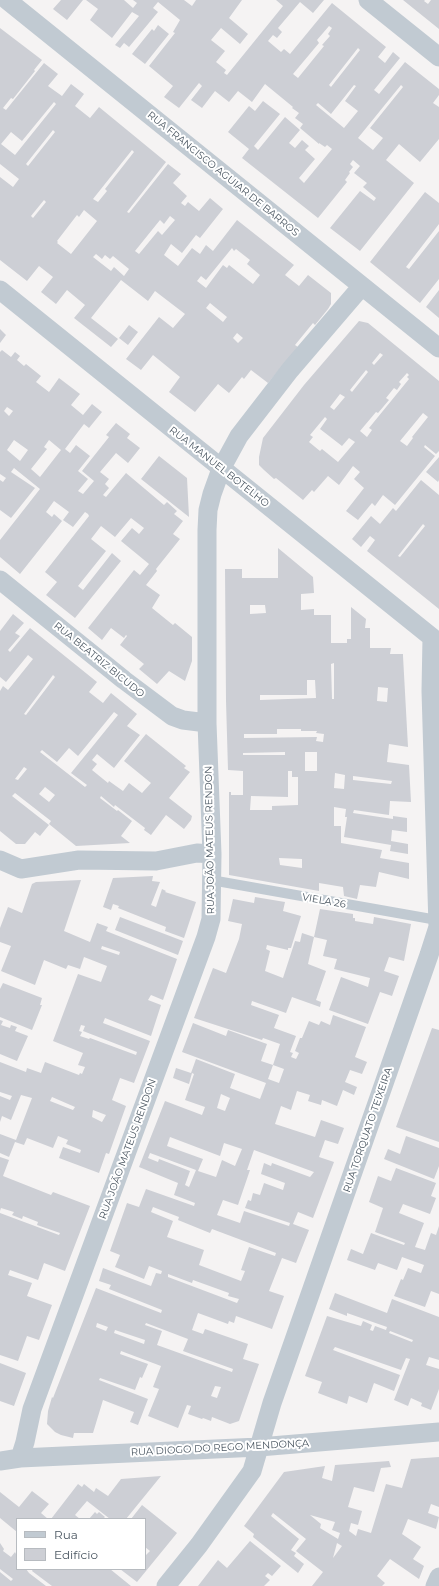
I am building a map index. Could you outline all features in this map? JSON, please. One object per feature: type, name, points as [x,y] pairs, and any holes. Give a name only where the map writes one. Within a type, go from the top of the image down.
[{"type":"street","name":"RUA FRANCISCO AGUIAR DE BARROS","points":[[7,0],[439,348]]},
{"type":"street","points":[[368,0],[439,57]]},
{"type":"street","name":"RUA JOÃO MATEUS RENDON","points":[[20,1458],[26,1442],[32,1409],[206,937],[211,919],[212,854],[207,722],[207,530],[208,510],[212,494],[221,469],[239,436],[290,370],[362,286]]},
{"type":"street","name":"RUA MANUEL BOTELHO","points":[[0,290],[221,469],[436,640]]},
{"type":"street","name":"RUA BEATRIZ BICUDO","points":[[0,580],[124,680],[172,716],[183,720],[207,722]]},
{"type":"street","name":"RUA TORQUATO TEIXEIRA","points":[[166,1586],[199,1545],[252,1472],[272,1403],[430,955],[438,927],[430,691],[436,640]]},
{"type":"street","points":[[1,864],[21,868],[79,860],[156,861],[197,853],[212,854]]},
{"type":"street","name":"RUA DIOGO DO REGO MENDONÇA","points":[[0,1461],[20,1458],[259,1447],[439,1432]]},
{"type":"street","points":[[436,1586],[439,1577]]},
{"type":"lane","name":"VIELA 26","points":[[211,880],[437,920]]},
{"type":"building","points":[[61,0],[83,0],[67,20],[53,9]]},
{"type":"building","points":[[86,0],[124,0],[133,8],[137,3],[133,0],[184,0],[192,6],[196,0],[242,0],[229,18],[248,34],[240,44],[221,28],[211,40],[225,51],[216,62],[226,70],[224,73],[227,75],[283,6],[276,0],[324,0],[313,13],[300,2],[278,28],[282,32],[277,38],[273,35],[268,41],[281,52],[284,49],[290,54],[332,3],[386,47],[378,57],[385,63],[393,52],[400,58],[374,90],[379,94],[405,62],[439,89],[439,95],[433,103],[439,107],[439,139],[420,162],[399,144],[386,160],[414,183],[360,251],[330,228],[360,191],[374,201],[376,198],[363,187],[367,183],[354,173],[360,166],[353,160],[350,164],[353,167],[345,180],[347,182],[318,218],[242,158],[249,149],[228,132],[249,106],[255,111],[263,101],[280,114],[254,146],[258,150],[285,117],[300,130],[289,143],[295,148],[302,140],[309,146],[305,150],[315,159],[299,178],[304,183],[332,149],[327,145],[325,147],[319,144],[300,128],[303,124],[295,118],[299,113],[292,108],[293,107],[265,84],[252,102],[238,91],[229,102],[215,91],[202,108],[191,100],[202,86],[199,83],[179,108],[164,97],[173,86],[149,66],[175,33],[173,32],[180,20],[158,2],[153,8],[158,12],[129,47],[124,43],[120,48],[115,45],[139,16],[132,12],[112,38],[90,20],[98,9]],"holes":[[[329,26],[332,28],[328,34],[330,36],[322,45],[324,46],[298,78],[293,74],[319,43],[317,40]],[[358,48],[360,50],[331,87],[329,85]],[[354,85],[356,86],[345,101],[358,111],[344,128],[316,105],[318,103],[331,114]],[[401,85],[403,87],[370,128],[383,138],[373,150],[358,138]]]},
{"type":"building","points":[[403,0],[425,0],[424,1],[428,4],[431,0],[439,0],[439,29]]},
{"type":"building","points":[[158,25],[169,34],[145,64],[132,54],[152,29],[154,31]]},
{"type":"building","points":[[0,28],[42,60],[13,99],[11,98],[3,108],[6,110],[44,63],[58,74],[48,86],[62,96],[71,84],[84,94],[75,106],[90,118],[99,107],[166,162],[127,212],[129,213],[168,164],[181,174],[173,183],[187,196],[181,203],[185,206],[188,202],[199,211],[210,198],[223,209],[200,238],[196,235],[182,253],[171,244],[164,255],[178,266],[192,248],[200,254],[206,245],[213,251],[237,220],[294,265],[285,275],[299,286],[308,275],[331,293],[331,304],[315,325],[313,323],[295,345],[298,347],[268,383],[251,370],[244,379],[242,377],[229,393],[218,384],[195,412],[169,392],[180,377],[153,355],[141,370],[126,359],[159,317],[173,328],[185,314],[155,291],[148,301],[121,280],[91,318],[118,339],[111,347],[74,318],[85,305],[67,290],[56,304],[41,292],[53,277],[39,266],[27,281],[0,260],[0,177],[13,187],[19,179],[0,164]],"holes":[[[54,102],[56,104],[15,155],[1,144],[11,132],[22,141]],[[53,130],[55,132],[28,166],[26,164]],[[132,150],[134,152],[105,189],[107,191],[98,202],[93,199]],[[44,200],[46,202],[33,218],[31,216]],[[84,210],[97,221],[71,254],[57,243],[77,215],[79,217]],[[170,216],[175,220],[162,235],[158,231],[139,254],[135,251],[160,220],[164,224]],[[232,248],[234,251],[236,249],[250,260],[247,264],[260,275],[253,284],[229,265],[227,268],[223,265],[206,288],[197,281],[201,276],[206,280]],[[96,254],[102,259],[105,255],[110,259],[113,256],[129,269],[124,276],[114,267],[111,271],[93,257]],[[210,303],[227,317],[223,322],[206,308]],[[237,333],[243,338],[238,343],[233,338]]]},
{"type":"building","points":[[425,192],[439,203],[439,224],[406,267],[409,269],[439,231],[439,279],[420,303],[370,262]]},
{"type":"building","points":[[439,290],[439,318],[426,307]]},
{"type":"building","points":[[359,321],[368,323],[439,381],[439,451],[436,454],[425,445],[424,447],[435,456],[395,505],[383,495],[375,506],[372,503],[358,520],[346,511],[364,488],[354,479],[360,472],[353,466],[339,485],[328,476],[314,492],[312,490],[303,500],[276,478],[274,479],[259,465],[263,438],[304,385]],"holes":[[[380,353],[383,355],[374,365],[372,363]],[[366,370],[368,372],[352,392],[350,390]],[[407,373],[409,375],[407,377],[409,379],[369,428],[372,430],[367,437],[360,431],[376,412],[378,413],[389,400],[386,398],[394,388],[397,390],[401,384],[399,382]],[[340,394],[345,397],[334,410],[330,407]],[[423,413],[428,417],[412,437],[413,438],[407,446],[400,441]],[[325,417],[327,419],[320,429],[342,446],[349,438],[355,442],[338,462],[322,449],[320,451],[309,442],[313,437],[310,435]]]},
{"type":"building","points":[[129,325],[138,332],[128,345],[119,338]]},
{"type":"building","points":[[0,329],[6,335],[0,343]]},
{"type":"building","points":[[2,350],[11,357],[15,352],[20,356],[17,360],[24,366],[26,364],[41,376],[36,382],[49,392],[59,378],[80,394],[71,405],[83,415],[92,404],[102,412],[89,428],[84,424],[65,449],[70,453],[76,445],[90,456],[78,471],[88,479],[78,491],[83,494],[94,481],[82,471],[109,437],[106,435],[116,423],[130,434],[127,438],[140,448],[128,463],[116,453],[100,472],[109,479],[105,484],[109,488],[103,495],[106,497],[126,473],[164,505],[167,502],[177,511],[174,514],[183,521],[173,534],[180,539],[156,569],[157,571],[146,585],[160,595],[152,608],[173,625],[175,623],[192,637],[192,661],[185,681],[169,671],[157,684],[139,669],[144,664],[120,645],[127,636],[126,635],[124,638],[111,628],[102,640],[88,628],[134,570],[140,575],[149,564],[121,541],[132,528],[139,534],[144,528],[131,518],[115,537],[101,526],[91,539],[106,551],[78,586],[83,590],[112,553],[121,561],[75,618],[46,595],[57,582],[45,572],[89,516],[88,514],[85,512],[73,527],[63,520],[69,512],[54,501],[46,512],[52,517],[54,514],[62,521],[20,574],[0,557],[0,540],[40,489],[14,468],[11,472],[35,488],[11,518],[0,510],[0,480],[3,482],[6,478],[0,474],[0,352]],"holes":[[[7,407],[13,411],[9,416],[4,411]],[[14,440],[28,450],[20,461],[7,450]],[[49,440],[61,450],[40,477],[31,469],[47,449],[44,447]]]},
{"type":"building","points":[[159,456],[187,478],[189,517],[141,479]]},
{"type":"building","points":[[439,457],[439,480],[438,482],[426,472]]},
{"type":"building","points":[[421,480],[439,495],[439,609],[367,551],[375,540],[370,536],[361,547],[352,539],[371,516],[380,524],[393,508],[396,511]],"holes":[[[423,524],[425,526],[400,557],[398,556]]]},
{"type":"building","points":[[278,548],[313,577],[314,593],[301,594],[301,610],[314,609],[314,615],[331,615],[331,643],[347,643],[347,639],[351,639],[351,607],[366,619],[365,628],[370,628],[370,648],[391,648],[390,654],[403,654],[408,747],[389,744],[387,762],[409,765],[411,802],[390,801],[389,815],[354,810],[353,813],[393,819],[393,816],[407,818],[407,832],[392,830],[391,841],[408,844],[408,854],[390,851],[391,845],[344,837],[347,817],[345,817],[346,809],[334,807],[334,826],[341,826],[341,843],[382,850],[380,858],[409,863],[409,879],[379,872],[376,887],[360,885],[357,899],[344,896],[343,887],[319,883],[319,891],[229,875],[229,792],[231,792],[231,795],[243,795],[243,771],[228,770],[225,569],[242,569],[242,578],[278,578]],"holes":[[[250,605],[265,605],[266,613],[250,614]],[[334,663],[334,699],[332,699],[331,664]],[[307,680],[315,680],[316,698],[260,700],[260,695],[307,695]],[[378,687],[388,688],[387,702],[377,701]],[[277,729],[301,729],[301,731],[317,731],[316,733],[324,734],[323,742],[316,741],[317,737],[244,738],[244,734],[277,734]],[[285,752],[285,755],[243,755],[243,753]],[[305,752],[317,752],[317,771],[305,771]],[[288,771],[292,771],[292,777],[298,777],[298,805],[272,806],[272,810],[250,810],[251,796],[288,797]],[[335,773],[345,775],[344,789],[334,788]],[[353,776],[392,781],[391,784],[353,780]],[[279,858],[302,859],[302,868],[280,865]]]},
{"type":"building","points":[[13,614],[24,623],[15,633],[20,636],[8,650],[10,652],[30,628],[97,682],[89,692],[103,703],[111,693],[137,714],[127,726],[140,735],[114,768],[97,754],[92,760],[97,764],[92,770],[108,783],[109,781],[123,791],[129,783],[142,793],[151,783],[124,761],[146,734],[186,766],[184,768],[190,772],[169,798],[192,816],[191,820],[184,829],[166,815],[151,835],[144,830],[145,828],[115,805],[114,807],[101,796],[100,798],[132,821],[121,836],[130,843],[76,846],[49,824],[51,821],[15,793],[12,796],[49,825],[40,836],[35,832],[25,844],[16,844],[0,831],[0,691],[3,686],[8,690],[33,659],[28,655],[6,682],[0,677],[0,631]],"holes":[[[53,675],[55,677],[26,715],[24,714]],[[114,712],[118,715],[71,773],[87,785],[85,787],[40,752],[42,750],[57,762],[69,748],[78,756]],[[24,767],[27,769],[18,780],[15,779]],[[45,787],[55,795],[49,802],[39,794]]]},
{"type":"building","points":[[153,876],[152,881],[160,882],[151,905],[156,907],[162,889],[166,891],[165,892],[196,902],[184,938],[165,931],[166,927],[118,908],[119,906],[113,904],[111,910],[103,907],[113,878]]},
{"type":"building","points":[[81,880],[64,931],[90,942],[97,923],[108,927],[106,931],[177,959],[163,1000],[151,995],[148,1000],[161,1005],[151,1036],[105,1018],[103,1023],[150,1041],[134,1083],[120,1078],[112,1100],[126,1106],[109,1154],[106,1153],[99,1173],[59,1158],[63,1147],[80,1153],[81,1150],[66,1144],[68,1140],[58,1136],[53,1148],[27,1138],[24,1145],[15,1142],[9,1157],[0,1153],[0,1134],[16,1140],[32,1098],[21,1095],[11,1120],[2,1116],[0,1122],[0,1096],[10,1100],[12,1096],[0,1092],[0,1062],[26,1072],[27,1068],[41,1073],[45,1062],[79,1075],[80,1073],[82,1074],[85,1067],[78,1065],[83,1053],[53,1041],[78,974],[101,982],[107,966],[84,957],[80,969],[68,965],[66,969],[44,960],[35,985],[1,971],[11,946],[0,942],[0,928],[8,907],[22,913],[32,884],[36,882]],"holes":[[[102,946],[120,952],[119,955],[101,949]],[[81,1025],[85,1026],[83,1031],[137,1052],[136,1055],[90,1038],[80,1036],[82,1032],[79,1031]],[[52,1097],[75,1107],[73,1110],[50,1101]],[[93,1110],[106,1115],[102,1122],[92,1117]]]},
{"type":"building","points":[[255,897],[285,902],[283,911],[301,916],[291,948],[288,948],[288,950],[267,945],[266,949],[270,951],[265,971],[283,978],[295,941],[300,942],[302,933],[314,937],[308,964],[326,971],[316,1000],[321,1002],[320,1007],[292,997],[286,1013],[252,1001],[251,1005],[279,1015],[274,1028],[296,1036],[290,1052],[293,1053],[291,1057],[296,1059],[299,1053],[295,1051],[309,1021],[319,1025],[321,1021],[330,1025],[333,1015],[366,1027],[355,1057],[367,1062],[362,1074],[350,1070],[345,1082],[357,1087],[354,1095],[343,1090],[337,1106],[322,1100],[321,1105],[308,1101],[310,1095],[297,1091],[291,1110],[281,1106],[275,1124],[315,1137],[321,1120],[344,1128],[338,1144],[325,1140],[319,1157],[334,1162],[313,1218],[298,1212],[293,1224],[309,1230],[296,1263],[282,1258],[269,1291],[284,1296],[272,1329],[236,1316],[234,1323],[229,1321],[228,1324],[198,1313],[192,1330],[203,1334],[205,1329],[248,1344],[243,1359],[259,1364],[239,1421],[230,1424],[212,1417],[211,1421],[202,1419],[188,1414],[191,1406],[187,1405],[178,1428],[148,1416],[159,1389],[153,1387],[161,1366],[121,1351],[120,1354],[148,1364],[142,1378],[140,1377],[135,1390],[100,1378],[99,1380],[148,1399],[138,1425],[130,1422],[134,1412],[103,1400],[93,1433],[74,1433],[73,1438],[61,1435],[55,1432],[47,1424],[48,1411],[52,1397],[53,1398],[96,1288],[161,1313],[162,1310],[109,1289],[111,1285],[99,1281],[103,1268],[151,1286],[156,1273],[161,1274],[162,1271],[149,1266],[144,1279],[115,1267],[120,1255],[110,1251],[127,1203],[139,1207],[146,1189],[194,1206],[195,1203],[174,1195],[178,1183],[139,1167],[165,1101],[202,1115],[205,1107],[185,1100],[194,1074],[192,1073],[189,1084],[173,1078],[176,1068],[191,1073],[196,1059],[235,1074],[230,1088],[260,1099],[266,1083],[182,1052],[193,1023],[226,1036],[228,1030],[267,1044],[261,1061],[273,1065],[280,1044],[263,1038],[262,1040],[194,1018],[213,968],[226,973],[239,939],[242,924],[228,921],[233,899],[254,903]],"holes":[[[273,1065],[284,1069],[279,1083],[268,1079]],[[221,1094],[230,1098],[225,1111],[217,1108]],[[170,1137],[220,1156],[224,1143],[242,1149],[235,1166],[222,1160],[216,1177],[198,1171],[203,1159],[167,1146]],[[254,1150],[314,1172],[310,1177],[272,1163],[271,1166],[264,1163],[261,1174],[285,1183],[283,1190],[264,1183],[260,1195],[253,1193],[251,1201],[248,1200],[245,1208],[290,1223],[289,1226],[244,1211],[240,1223],[217,1215],[223,1200],[238,1205],[250,1170],[247,1170]],[[150,1153],[196,1170],[189,1187],[185,1185],[190,1171],[159,1159],[158,1162],[148,1158]],[[153,1207],[179,1217],[178,1220],[210,1233],[212,1229],[276,1253],[275,1256],[249,1247],[241,1270],[245,1271],[241,1281],[199,1265],[204,1250],[167,1237],[173,1221],[151,1212]],[[168,1274],[192,1283],[193,1280],[229,1293],[228,1296],[239,1299],[237,1303],[168,1277]],[[97,1323],[108,1327],[106,1331],[96,1327]],[[146,1323],[188,1339],[183,1351],[233,1369],[232,1372],[157,1345],[162,1331],[145,1325]],[[115,1330],[145,1340],[144,1344],[114,1333]],[[215,1386],[221,1387],[217,1398],[211,1396]]]},
{"type":"building","points":[[320,909],[353,914],[355,921],[373,924],[374,917],[411,924],[404,961],[389,957],[384,971],[399,976],[392,996],[380,992],[368,1024],[329,1010],[341,977],[368,987],[370,978],[334,969],[337,959],[323,956],[327,940],[314,937]]},
{"type":"building","points":[[120,917],[183,941],[178,955],[115,930]]},
{"type":"building","points":[[3,983],[42,998],[40,1005],[42,1005],[32,1030],[0,1017],[0,989]]},
{"type":"building","points":[[0,1020],[3,1021],[1,1025],[10,1028],[11,1025],[17,1027],[15,1031],[28,1036],[17,1061],[0,1054]]},
{"type":"building","points":[[432,1028],[439,1030],[439,1142],[396,1127]]},
{"type":"building","points":[[406,1136],[439,1148],[439,1166],[434,1179],[384,1159],[388,1149],[400,1154]]},
{"type":"building","points":[[0,1157],[9,1160],[3,1176],[51,1195],[53,1192],[90,1206],[65,1271],[44,1263],[38,1280],[10,1270],[8,1275],[32,1283],[27,1296],[52,1305],[39,1340],[27,1336],[18,1361],[0,1355],[0,1213],[59,1235],[60,1233],[37,1225],[38,1222],[23,1216],[22,1219],[12,1215],[14,1212],[1,1208],[0,1211]]},
{"type":"building","points":[[396,1168],[436,1183],[431,1196],[436,1198],[430,1214],[403,1204],[399,1213],[424,1223],[415,1247],[425,1250],[431,1233],[436,1235],[439,1226],[439,1294],[431,1291],[425,1307],[394,1296],[401,1279],[403,1280],[408,1268],[421,1273],[424,1265],[402,1257],[397,1270],[378,1263],[375,1270],[347,1260],[351,1249],[363,1254],[371,1233],[404,1245],[405,1243],[375,1232],[383,1208],[369,1202],[378,1176],[391,1181]]},
{"type":"building","points":[[335,1293],[387,1313],[392,1299],[439,1317],[439,1360],[429,1357],[426,1365],[439,1369],[439,1389],[431,1410],[421,1406],[422,1403],[411,1398],[408,1406],[394,1400],[410,1359],[406,1358],[401,1370],[335,1347],[333,1350],[400,1375],[394,1391],[374,1383],[367,1403],[349,1396],[347,1404],[318,1393],[322,1382],[305,1376],[327,1316],[361,1326],[363,1321],[372,1325],[370,1330],[373,1331],[375,1326],[386,1330],[387,1327],[347,1313],[347,1316],[329,1309]],"holes":[[[390,1331],[413,1340],[412,1342],[389,1333]]]},
{"type":"building","points":[[0,1363],[26,1373],[14,1406],[0,1401]]},
{"type":"building","points":[[439,1457],[439,1507],[431,1504],[428,1513],[439,1517],[436,1529],[408,1519],[402,1534],[421,1547],[413,1559],[424,1566],[419,1579],[390,1559],[377,1576],[385,1583],[382,1586],[312,1586],[323,1572],[296,1551],[306,1539],[273,1513],[271,1516],[299,1539],[291,1550],[296,1553],[294,1556],[304,1564],[298,1573],[253,1537],[254,1534],[244,1526],[284,1472],[325,1466],[322,1478],[332,1481],[335,1465],[389,1461],[391,1467],[381,1468],[374,1492],[354,1487],[348,1507],[362,1511],[358,1525],[351,1523],[349,1531],[356,1536],[358,1529],[371,1533],[386,1484],[402,1488],[411,1459]],"holes":[[[310,1515],[335,1522],[332,1530],[340,1533],[338,1539],[320,1528],[321,1524]],[[337,1543],[342,1546],[333,1558]]]},
{"type":"building","points":[[161,1476],[127,1518],[109,1518],[87,1501],[75,1515],[79,1518],[52,1518],[78,1484],[82,1487],[84,1484],[94,1492],[96,1488],[108,1496],[121,1479]]},
{"type":"building","points":[[32,1491],[49,1504],[41,1513],[47,1518],[16,1518],[16,1531],[0,1518],[0,1492],[19,1507]]},
{"type":"building","points":[[142,1505],[177,1533],[137,1582],[121,1570],[146,1570],[146,1555],[150,1551],[146,1548],[146,1518],[132,1518]]},
{"type":"building","points":[[95,1512],[97,1514],[99,1512],[105,1517],[104,1518],[90,1518]]},
{"type":"building","points":[[250,1541],[281,1566],[272,1576],[268,1573],[265,1576],[270,1580],[264,1586],[198,1586],[218,1560],[227,1568]]},
{"type":"building","points":[[0,1543],[4,1549],[3,1551],[11,1557],[15,1552],[16,1570],[27,1570],[46,1586],[0,1586],[0,1572],[11,1581],[13,1579],[0,1569]]},
{"type":"building","points":[[111,1570],[131,1586],[52,1586],[32,1571]]}]
